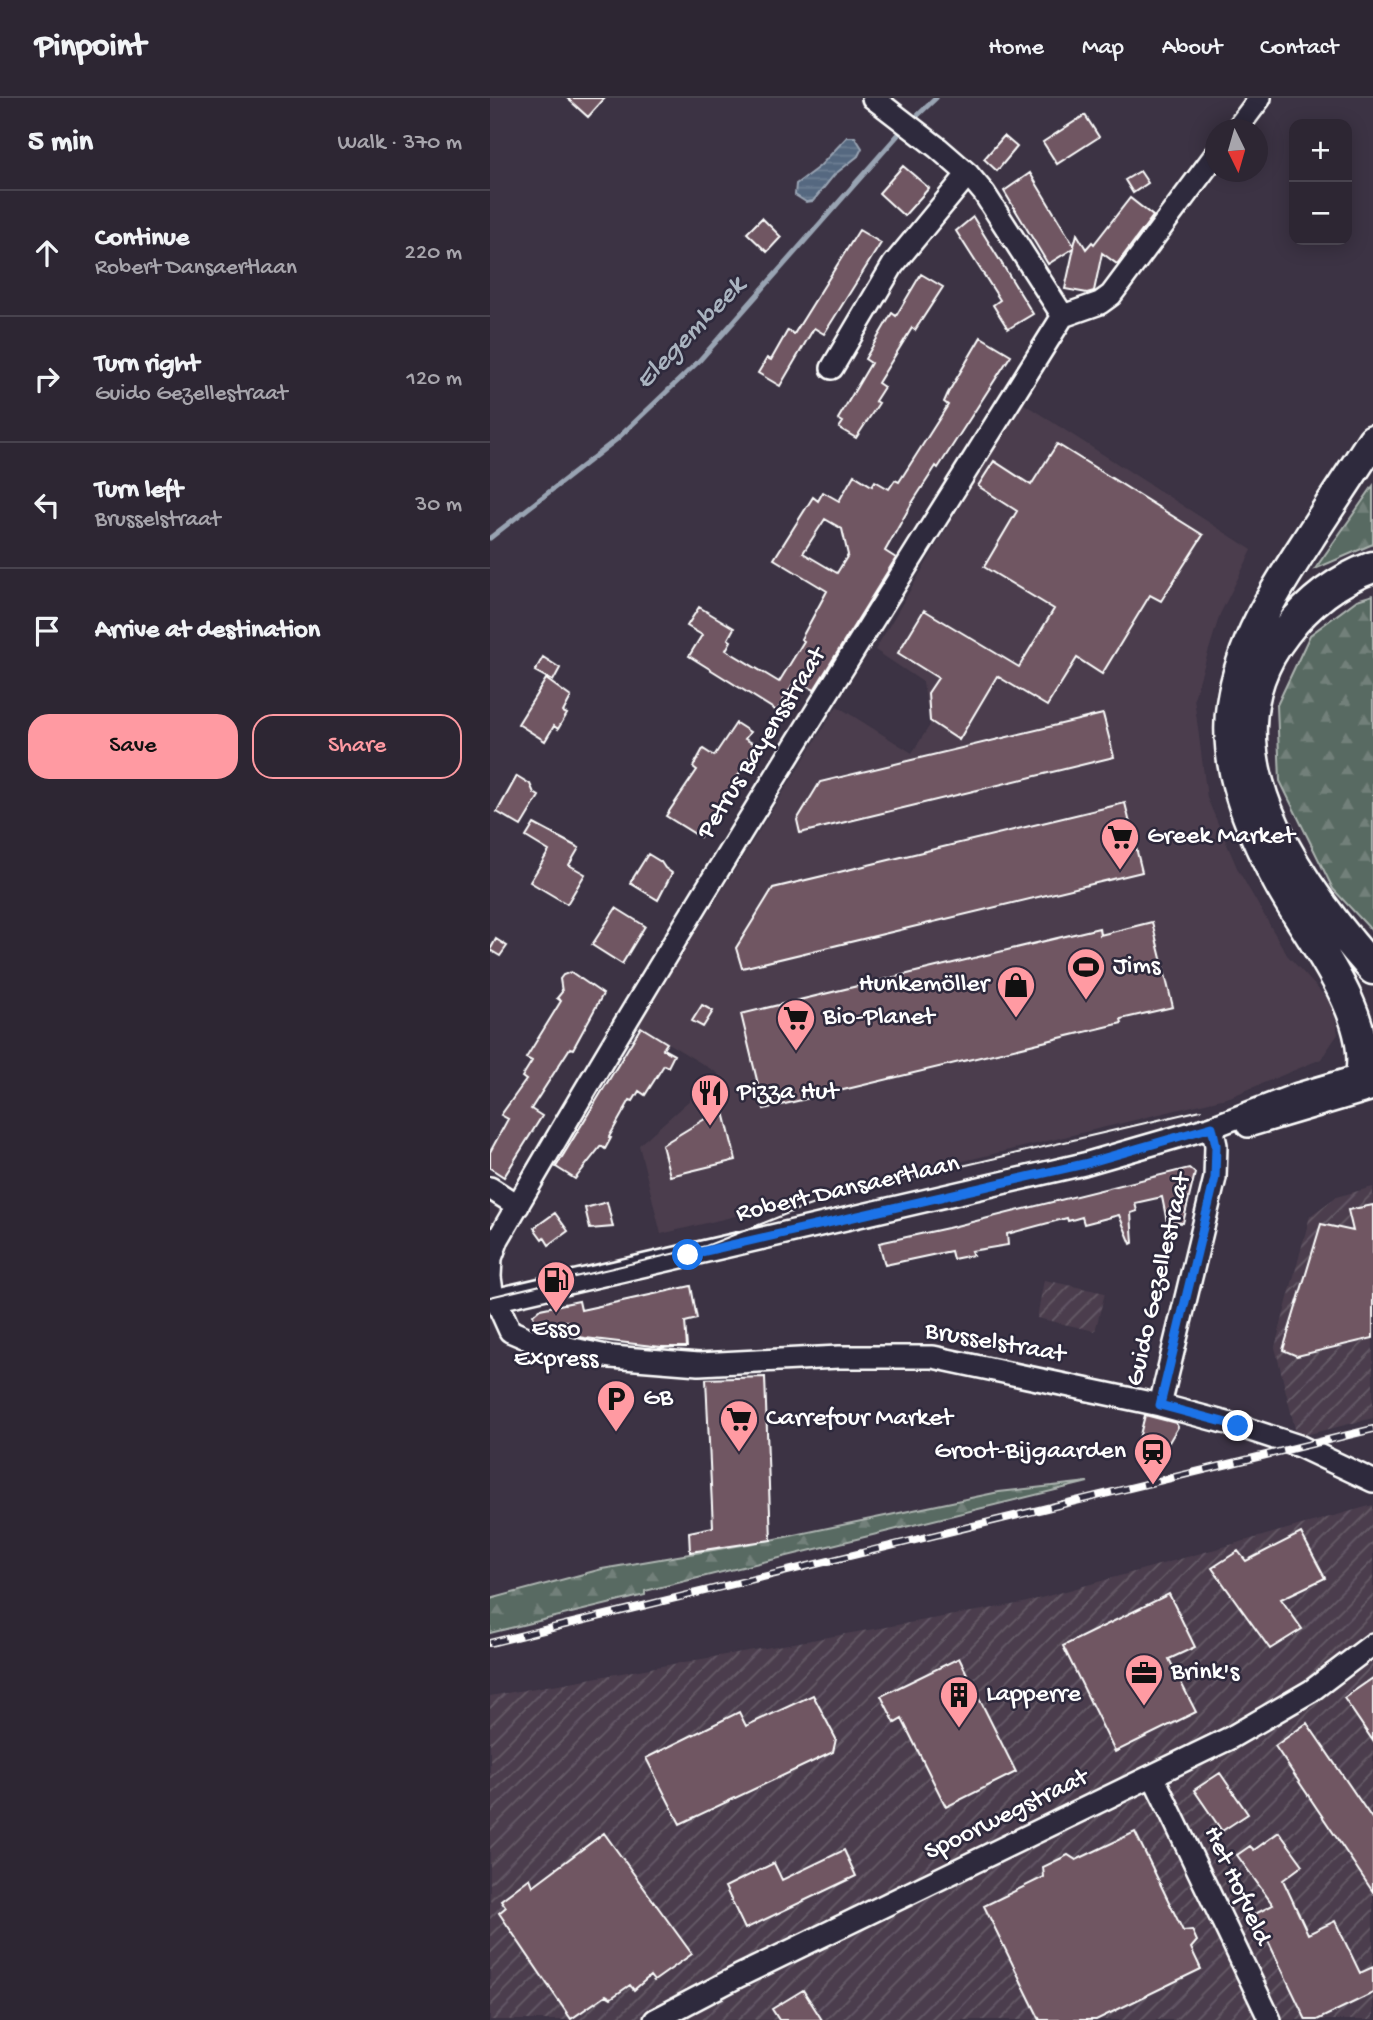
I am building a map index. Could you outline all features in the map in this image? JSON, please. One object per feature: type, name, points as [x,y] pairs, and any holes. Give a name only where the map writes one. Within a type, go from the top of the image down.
[{"type":"highway","points":[[1369,1079],[1366,1066],[1370,1042],[1364,1011],[1342,973],[1279,883],[1256,836],[1237,780],[1231,743],[1232,705],[1254,627],[1373,440]]},
{"type":"highway","points":[[1373,567],[1356,573],[1323,593],[1297,617],[1276,644],[1263,671],[1252,706],[1252,741],[1265,805],[1281,843],[1304,883],[1373,969]]},
{"type":"highway","points":[[1342,973],[1363,991],[1373,1004]]},
{"type":"street","points":[[873,98],[939,148],[984,192],[1063,316],[1100,303],[1111,295],[1205,169]]},
{"type":"street","points":[[1244,119],[1260,98]]},
{"type":"street","points":[[832,368],[892,265],[968,174]]},
{"type":"street","name":"Petrus Bayensstraat","points":[[493,1300],[491,1258],[498,1240],[713,877],[1063,316]]},
{"type":"street","name":"Robert Dansaertlaan","points":[[493,1300],[1084,1164],[1212,1127],[1298,1094],[1369,1079]]},
{"type":"street","name":"Guido Gezellestraat","points":[[1160,1405],[1215,1178],[1216,1145],[1212,1127]]},
{"type":"street","points":[[490,1188],[518,1206]]},
{"type":"street","name":"Brusselstraat","points":[[493,1300],[510,1331],[531,1340],[611,1357],[699,1364],[839,1357],[933,1357],[1160,1405],[1238,1426],[1299,1447],[1373,1481]]},
{"type":"street","name":"Spoorwegstraat","points":[[655,2020],[739,1976],[1230,1738],[1311,1691],[1373,1644]]},
{"type":"street","name":"Het Hofveld","points":[[1153,1776],[1270,2020]]},
{"type":"shaded area","points":[[1021,402],[1252,550],[1220,614],[1194,698],[1207,798],[1238,870],[1287,955],[1333,1005],[1338,1034],[1321,1059],[1230,1097],[661,1234],[639,1145],[719,1074],[638,1025],[837,706],[912,753],[930,725],[923,682],[875,650]]},
{"type":"shaded area","points":[[1373,1187],[1373,1418],[1297,1437],[1275,1347],[1310,1216],[1336,1197]]},
{"type":"shaded area","points":[[1044,1280],[1105,1293],[1095,1331],[1037,1318]]},
{"type":"shaded area","points":[[1373,1505],[1373,2020],[490,2020],[490,1696],[1023,1603]]},
{"type":"green space","points":[[1373,486],[1373,544],[1315,569]]},
{"type":"green space","points":[[1373,595],[1373,932],[1333,889],[1280,781],[1277,705],[1310,635],[1357,600]]},
{"type":"green space","points":[[1088,1482],[645,1591],[645,1595],[490,1633],[490,1599],[602,1569],[771,1540],[999,1492]]},
{"type":"water","points":[[847,137],[855,137],[862,148],[858,156],[834,175],[813,201],[806,202],[795,195],[796,184],[820,166]]},
{"type":"building","points":[[567,98],[605,98],[588,117]]},
{"type":"building","points":[[1085,115],[1099,137],[1057,164],[1043,142]]},
{"type":"building","points":[[1004,136],[1017,147],[997,171],[984,159]]},
{"type":"building","points":[[903,166],[929,188],[904,216],[879,193]]},
{"type":"building","points":[[1140,171],[1148,183],[1133,193],[1125,180]]},
{"type":"building","points":[[1030,173],[1074,246],[1077,234],[1086,249],[1092,242],[1094,244],[1130,198],[1153,216],[1117,264],[1102,253],[1094,291],[1087,293],[1065,289],[1074,248],[1048,264],[1004,191]]},
{"type":"building","points":[[973,217],[1033,314],[1008,329],[993,305],[1000,300],[956,231]]},
{"type":"building","points":[[762,218],[781,237],[767,252],[747,233]]},
{"type":"building","points":[[859,230],[881,243],[824,334],[814,328],[780,386],[758,373],[767,358],[771,360],[788,330],[794,334]]},
{"type":"building","points":[[921,274],[943,287],[915,330],[912,328],[878,383],[884,387],[875,401],[879,403],[856,438],[839,428],[843,422],[838,419],[871,363],[865,359],[892,313],[896,316]]},
{"type":"building","points":[[981,337],[1011,355],[938,468],[936,466],[912,503],[885,551],[896,558],[814,690],[796,679],[777,711],[689,656],[702,635],[687,626],[699,607],[734,628],[726,650],[779,682],[804,641],[801,639],[827,591],[774,559],[813,497],[818,501],[823,492],[839,501],[854,475],[872,486],[875,481],[889,489],[895,480],[899,482],[948,405],[944,402]],"holes":[[[825,519],[842,529],[848,555],[837,573],[803,553]]]},
{"type":"building","points":[[1057,444],[1203,535],[1161,601],[1150,595],[1102,674],[1077,658],[1047,706],[997,676],[959,740],[930,721],[928,693],[938,678],[898,653],[924,610],[1019,667],[1054,609],[984,567],[1017,511],[978,486],[994,461],[1031,485]]},
{"type":"building","points":[[543,657],[560,668],[553,681],[535,671]]},
{"type":"building","points":[[546,679],[571,697],[563,712],[567,714],[558,729],[554,726],[545,741],[518,724]]},
{"type":"building","points":[[1103,714],[1114,757],[800,833],[797,820],[820,782]]},
{"type":"building","points":[[736,723],[750,732],[745,739],[754,744],[750,751],[752,753],[700,837],[666,816],[697,770],[693,767],[703,749],[714,756]]},
{"type":"building","points":[[517,776],[530,784],[534,793],[539,796],[521,826],[497,812]]},
{"type":"building","points":[[1125,803],[1142,872],[742,968],[736,948],[773,888]]},
{"type":"building","points":[[534,824],[579,848],[569,865],[585,874],[567,904],[530,882],[549,851],[526,837]]},
{"type":"building","points":[[648,854],[672,873],[658,900],[630,883]]},
{"type":"building","points":[[616,908],[645,926],[622,964],[592,945]]},
{"type":"building","points":[[1152,922],[1173,1007],[1121,1019],[1122,1023],[764,1109],[741,1014],[1099,928],[1100,935]]},
{"type":"building","points":[[496,939],[507,946],[500,956],[490,950]]},
{"type":"building","points":[[571,972],[603,994],[573,1049],[570,1048],[531,1109],[542,1116],[504,1177],[490,1168],[490,1152],[508,1119],[501,1115],[526,1080],[522,1077],[532,1061],[526,1058],[561,1001],[557,998],[562,992],[560,979]]},
{"type":"building","points":[[702,1005],[713,1011],[703,1027],[692,1021]]},
{"type":"building","points":[[641,1027],[667,1043],[663,1049],[674,1055],[668,1067],[664,1065],[645,1095],[639,1091],[633,1101],[630,1100],[605,1149],[601,1146],[575,1179],[556,1167]]},
{"type":"building","name":"Pizza Hut","points":[[723,1108],[736,1160],[670,1176],[662,1145]]},
{"type":"building","points":[[1189,1168],[1195,1173],[1183,1223],[1167,1222],[1162,1197],[1135,1203],[1137,1211],[1131,1213],[1131,1244],[1119,1215],[1084,1224],[1082,1217],[1068,1221],[1067,1218],[1007,1234],[1008,1245],[971,1251],[973,1255],[953,1259],[951,1251],[885,1265],[879,1243]]},
{"type":"building","points":[[607,1202],[613,1227],[590,1229],[585,1208]]},
{"type":"building","points":[[1373,1205],[1373,1338],[1297,1356],[1283,1350],[1321,1224],[1353,1231],[1348,1210]]},
{"type":"building","points":[[555,1213],[568,1231],[549,1245],[534,1228]]},
{"type":"building","points":[[691,1286],[697,1319],[685,1322],[687,1347],[661,1347],[570,1335],[567,1321],[536,1325],[533,1315],[540,1309],[579,1301],[581,1310]]},
{"type":"building","name":"Carrefour Market","points":[[765,1377],[771,1540],[690,1552],[689,1532],[713,1527],[706,1379]]},
{"type":"building","points":[[1145,1415],[1176,1423],[1178,1427],[1168,1444],[1139,1439]]},
{"type":"building","points":[[1301,1533],[1325,1578],[1281,1599],[1302,1629],[1270,1649],[1212,1568],[1238,1551],[1246,1561]]},
{"type":"building","points":[[1169,1594],[1195,1647],[1169,1659],[1196,1712],[1115,1752],[1063,1646]]},
{"type":"building","name":"Lapperre","points":[[959,1658],[1016,1772],[946,1807],[902,1719],[895,1723],[881,1696]]},
{"type":"building","points":[[1373,1678],[1373,1741],[1344,1698]]},
{"type":"building","points":[[813,1695],[836,1739],[833,1752],[680,1824],[646,1758],[739,1712],[746,1726]]},
{"type":"building","points":[[1307,1723],[1373,1820],[1373,1892],[1275,1746]]},
{"type":"building","points":[[1220,1773],[1248,1814],[1222,1831],[1194,1790]]},
{"type":"building","points":[[1135,1832],[1183,1931],[1192,1930],[1197,1941],[1191,1948],[1201,1969],[1096,2020],[1040,2020],[984,1906],[1044,1877],[1043,1867],[1068,1855],[1076,1860]]},
{"type":"building","points":[[1279,1832],[1303,1865],[1283,1880],[1308,1934],[1335,1921],[1360,1973],[1373,1967],[1373,1993],[1317,2020],[1306,2020],[1255,1914],[1273,1905],[1237,1855],[1250,1846],[1254,1850]]},
{"type":"building","points":[[604,1833],[692,1954],[654,1981],[650,1976],[634,1990],[630,1985],[611,1998],[606,1995],[571,2019],[499,1913],[506,1907],[501,1900],[530,1878],[533,1886]]},
{"type":"building","points":[[844,1850],[856,1876],[745,1929],[725,1887],[774,1863],[782,1880]]},
{"type":"building","points":[[803,1990],[822,2020],[779,2020],[772,2009]]},
{"type":"waterway","name":"Elegembeek","points":[[917,116],[936,98]]},
{"type":"waterway","name":"Elegembeek","points":[[490,538],[617,439],[699,361],[898,135]]},
{"type":"tram line","points":[[490,1297],[706,1246],[796,1210],[851,1192],[1201,1110]]},
{"type":"railway","points":[[490,1643],[1373,1429]]},
{"type":"place","name":"Greek Market","points":[[1120,871]]},
{"type":"place","name":"Jims","points":[[1086,1001]]},
{"type":"place","name":"Hunkemöller","points":[[1016,1019]]},
{"type":"place","name":"Bio-Planet","points":[[796,1052]]},
{"type":"place","name":"Pizza Hut","points":[[710,1127]]},
{"type":"place","name":"Esso Express","points":[[556,1314]]},
{"type":"place","name":"GB","points":[[616,1433]]},
{"type":"place","name":"Carrefour Market","points":[[739,1453]]},
{"type":"place","name":"Groot-Bijgaarden","points":[[1153,1486]]},
{"type":"place","name":"Brink's","points":[[1144,1707]]},
{"type":"place","name":"Lapperre","points":[[959,1729]]},
{"type":"route","points":[[688,1255],[1084,1164],[1212,1127],[1216,1145],[1215,1178],[1160,1405],[1238,1426]]}]
